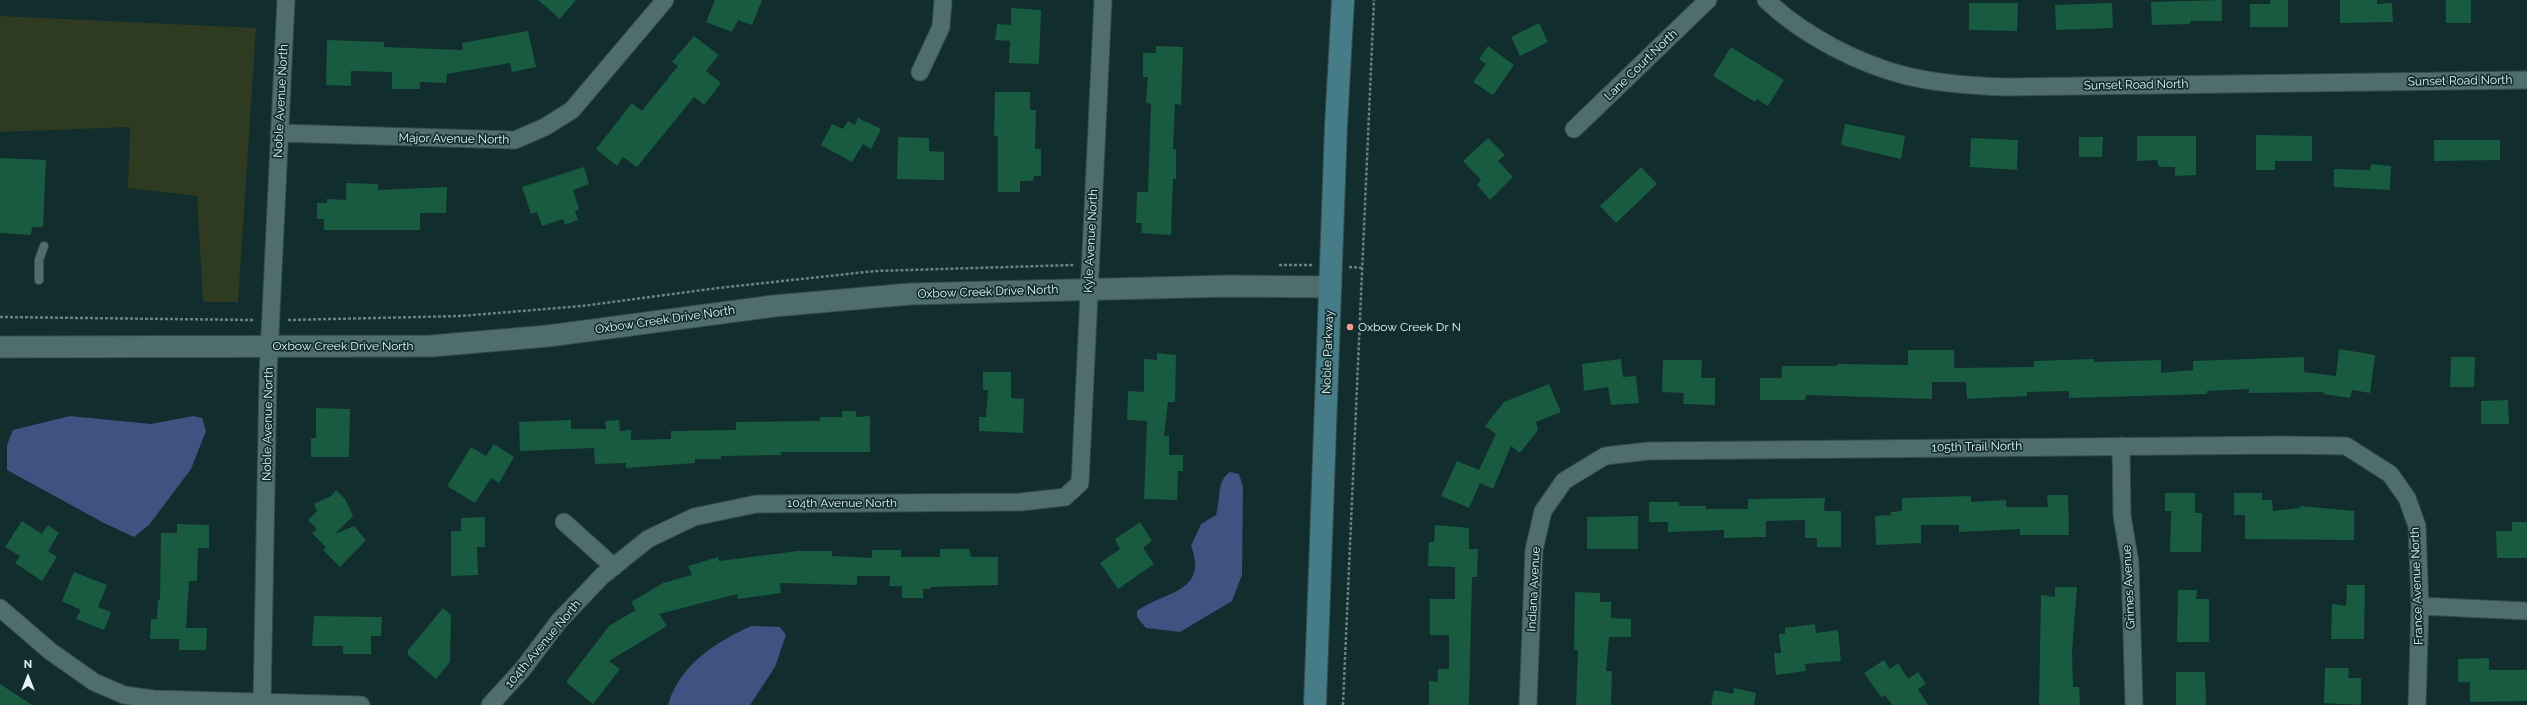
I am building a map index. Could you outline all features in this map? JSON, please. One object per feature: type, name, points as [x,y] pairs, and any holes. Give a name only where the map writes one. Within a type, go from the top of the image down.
[{"type":"main road","name":"Noble Parkway","points":[[1315,705],[1343,0]]},
{"type":"street","name":"Noble Avenue North","points":[[262,703],[270,347],[286,0]]},
{"type":"street","name":"Major Avenue North","points":[[279,133],[488,141],[515,140],[545,127],[572,110],[665,0]]},
{"type":"street","points":[[920,72],[941,27],[943,0]]},
{"type":"street","name":"Kyle Avenue North","points":[[1080,483],[1088,289],[1103,0]]},
{"type":"street","name":"Lane Court North","points":[[1574,130],[1708,0]]},
{"type":"street","name":"Sunset Road North","points":[[1766,0],[1814,36],[1860,59],[1906,76],[1956,85],[2007,87],[2527,80]]},
{"type":"street","name":"Oxbow Creek Drive North","points":[[0,347],[270,347],[467,344],[548,336],[782,305],[918,294],[1088,289],[1331,287]]},
{"type":"street","name":"105th Trail North","points":[[1564,481],[1605,456],[1648,451],[2121,446],[2346,446],[2390,474]]},
{"type":"street","name":"Grimes Avenue","points":[[2121,446],[2122,516],[2130,563],[2134,705]]},
{"type":"street","name":"France Avenue North","points":[[2390,474],[2407,498],[2417,526],[2420,606],[2417,705]]},
{"type":"street","name":"Indiana Avenue","points":[[1528,705],[1534,550],[1543,511],[1564,481]]},
{"type":"street","name":"104th Avenue North","points":[[490,705],[522,670],[559,622],[614,567],[648,539],[694,517],[756,504],[1021,502],[1066,496],[1080,483]]},
{"type":"street","points":[[564,522],[614,567]]},
{"type":"street","points":[[2420,606],[2527,611]]},
{"type":"street","points":[[0,608],[50,651],[94,682],[124,695],[153,699],[361,705]]},
{"type":"lane","points":[[39,280],[39,260],[44,246]]},
{"type":"path","points":[[1343,705],[1374,0]]},
{"type":"path","points":[[294,320],[384,319],[520,312],[875,271],[1070,265]]},
{"type":"path","points":[[0,317],[247,320]]},
{"type":"green space","points":[[0,16],[256,28],[238,302],[203,302],[197,196],[128,188],[130,127],[0,132]]},
{"type":"water","points":[[70,416],[151,424],[193,416],[202,418],[206,431],[191,469],[149,525],[134,537],[104,523],[7,470],[7,445],[13,430]]},
{"type":"water","points":[[1230,472],[1239,474],[1243,487],[1242,575],[1232,601],[1180,632],[1146,628],[1137,617],[1137,611],[1148,604],[1181,589],[1189,582],[1194,573],[1195,561],[1191,546],[1201,524],[1216,515],[1221,486],[1223,480]]},
{"type":"water","points":[[751,626],[780,627],[786,635],[775,667],[750,705],[668,705],[681,678],[700,656]]},
{"type":"building","points":[[538,0],[576,0],[560,19]]},
{"type":"building","points":[[715,0],[762,0],[752,25],[738,20],[732,32],[706,22]]},
{"type":"building","points":[[2222,0],[2222,21],[2190,21],[2190,24],[2152,25],[2151,2]]},
{"type":"building","points":[[2270,0],[2288,0],[2288,27],[2250,27],[2250,4],[2270,4]]},
{"type":"building","points":[[2340,0],[2377,0],[2377,4],[2392,3],[2393,22],[2340,23]]},
{"type":"building","points":[[2446,0],[2471,0],[2471,23],[2446,23]]},
{"type":"building","points":[[1969,3],[2018,3],[2017,31],[1969,30]]},
{"type":"building","points":[[2112,3],[2113,28],[2056,30],[2055,5]]},
{"type":"building","points":[[1011,8],[1041,10],[1039,64],[1009,63],[1010,41],[995,40],[997,24],[1011,25]]},
{"type":"building","points":[[1539,23],[1548,42],[1520,56],[1511,37]]},
{"type":"building","points":[[528,31],[536,67],[512,72],[510,63],[447,74],[446,83],[420,82],[420,89],[392,89],[392,72],[351,71],[351,86],[326,85],[327,40],[384,42],[384,47],[463,50],[462,43]]},
{"type":"building","points":[[694,36],[719,55],[706,71],[721,83],[704,105],[694,97],[637,167],[623,157],[617,166],[596,149],[632,103],[642,111],[678,66],[672,62]]},
{"type":"building","points":[[1156,46],[1183,47],[1181,105],[1175,104],[1173,149],[1176,149],[1176,179],[1173,179],[1171,235],[1141,233],[1142,223],[1136,223],[1137,192],[1148,192],[1151,104],[1146,103],[1148,77],[1143,77],[1143,53],[1156,53]]},
{"type":"building","points":[[1488,46],[1514,65],[1493,95],[1473,82],[1486,64],[1479,59]]},
{"type":"building","points":[[1731,47],[1784,80],[1768,106],[1757,99],[1755,102],[1713,76]]},
{"type":"building","points":[[995,92],[1030,92],[1030,110],[1036,110],[1035,149],[1041,149],[1041,176],[1034,176],[1033,181],[1020,181],[1020,192],[998,192],[998,136],[994,136]]},
{"type":"building","points":[[858,118],[881,129],[871,149],[863,144],[852,162],[821,145],[832,124],[843,129],[848,121],[855,125]]},
{"type":"building","points":[[1845,124],[1905,136],[1901,159],[1841,145]]},
{"type":"building","points":[[2256,135],[2312,136],[2312,161],[2275,161],[2275,170],[2256,170]]},
{"type":"building","points":[[2137,136],[2196,136],[2196,175],[2175,176],[2175,167],[2159,167],[2157,160],[2137,161]]},
{"type":"building","points":[[898,137],[929,138],[929,151],[944,152],[944,180],[897,179]]},
{"type":"building","points":[[2079,137],[2103,137],[2102,157],[2079,157]]},
{"type":"building","points":[[1488,138],[1505,155],[1498,161],[1513,177],[1490,200],[1477,185],[1481,180],[1463,161]]},
{"type":"building","points":[[1971,138],[2018,140],[2017,170],[1970,167]]},
{"type":"building","points":[[2434,140],[2500,140],[2500,160],[2434,161]]},
{"type":"building","points":[[0,158],[46,160],[43,227],[32,227],[31,235],[0,233]]},
{"type":"building","points":[[2371,164],[2391,166],[2390,190],[2334,187],[2334,169],[2370,170]]},
{"type":"building","points":[[584,167],[589,184],[573,190],[579,209],[575,211],[578,220],[565,225],[563,219],[542,226],[537,212],[531,214],[522,187]]},
{"type":"building","points":[[1641,167],[1657,184],[1616,223],[1600,206]]},
{"type":"building","points":[[346,183],[378,184],[378,190],[447,187],[446,213],[420,213],[420,230],[324,230],[324,219],[317,219],[317,203],[327,203],[327,199],[346,200]]},
{"type":"building","points":[[2339,349],[2375,355],[2370,393],[2352,390],[2350,398],[2323,394],[2324,392],[2249,393],[2249,389],[2207,391],[2207,394],[2069,398],[2069,391],[2027,392],[2027,396],[1967,399],[1966,382],[1932,382],[1932,399],[1806,395],[1805,400],[1760,400],[1760,378],[1782,378],[1782,366],[1837,366],[1838,364],[1908,365],[1908,350],[1954,350],[1954,368],[2034,367],[2034,361],[2094,359],[2094,362],[2161,360],[2161,373],[2193,370],[2193,361],[2304,357],[2304,372],[2336,376]]},
{"type":"building","points":[[1157,353],[1176,355],[1175,402],[1168,402],[1164,436],[1169,436],[1169,455],[1183,455],[1183,471],[1178,471],[1177,500],[1144,499],[1147,421],[1127,420],[1128,391],[1144,392],[1144,359],[1157,360]]},
{"type":"building","points":[[2451,357],[2475,357],[2474,387],[2450,387]]},
{"type":"building","points":[[1621,359],[1623,377],[1636,376],[1639,403],[1611,405],[1608,387],[1584,391],[1582,364]]},
{"type":"building","points":[[1663,360],[1702,360],[1701,378],[1715,378],[1715,405],[1683,404],[1684,393],[1662,392]]},
{"type":"building","points":[[983,372],[1011,372],[1011,398],[1024,399],[1023,433],[979,431],[979,417],[986,417],[988,390],[983,390]]},
{"type":"building","points":[[1549,384],[1561,412],[1536,422],[1538,430],[1520,453],[1511,446],[1493,489],[1480,483],[1469,508],[1441,496],[1457,461],[1479,470],[1496,434],[1485,426],[1504,402]]},
{"type":"building","points":[[2508,400],[2509,424],[2481,424],[2481,401]]},
{"type":"building","points":[[316,408],[350,409],[349,457],[311,457],[311,438],[316,438]]},
{"type":"building","points":[[842,411],[856,411],[856,417],[870,416],[870,452],[781,452],[781,455],[721,456],[721,459],[695,459],[695,463],[626,468],[626,463],[595,464],[594,448],[520,451],[519,422],[571,420],[571,429],[606,429],[605,421],[619,420],[620,431],[631,430],[631,440],[671,439],[671,431],[736,430],[736,422],[820,421],[820,417],[842,417]]},
{"type":"building","points":[[494,444],[514,457],[499,483],[491,478],[475,503],[447,486],[471,447],[486,456]]},
{"type":"building","points":[[336,490],[345,499],[353,516],[335,534],[354,526],[366,540],[340,567],[323,550],[326,547],[312,533],[317,529],[308,520],[317,511],[314,504],[331,496]]},
{"type":"building","points":[[2165,493],[2195,493],[2195,513],[2202,513],[2201,552],[2170,552],[2171,511],[2165,511]]},
{"type":"building","points":[[2234,493],[2262,493],[2262,500],[2272,500],[2273,511],[2300,508],[2300,506],[2354,511],[2354,540],[2245,539],[2245,515],[2234,515]]},
{"type":"building","points":[[2047,495],[2068,495],[2069,535],[2020,535],[2020,529],[1959,532],[1959,525],[1921,525],[1921,543],[1876,545],[1875,516],[1891,515],[1890,512],[1902,511],[1902,498],[1971,496],[1971,502],[2006,500],[2006,507],[2048,507]]},
{"type":"building","points":[[1825,498],[1824,511],[1841,511],[1841,547],[1817,547],[1817,538],[1805,538],[1805,520],[1766,521],[1766,537],[1724,538],[1724,530],[1668,532],[1668,522],[1649,522],[1649,502],[1679,502],[1679,506],[1706,506],[1706,509],[1748,509],[1748,499]]},
{"type":"building","points":[[1638,516],[1638,549],[1587,549],[1587,517]]},
{"type":"building","points":[[485,517],[485,547],[477,547],[478,575],[451,576],[451,531],[461,531],[461,518]]},
{"type":"building","points":[[22,521],[42,534],[48,525],[59,533],[48,551],[57,557],[42,581],[15,563],[20,556],[5,547]]},
{"type":"building","points":[[1140,522],[1152,541],[1143,548],[1154,564],[1118,589],[1100,563],[1120,549],[1115,539]]},
{"type":"building","points":[[2512,522],[2527,522],[2527,558],[2497,558],[2496,531],[2512,531]]},
{"type":"building","points":[[177,524],[209,525],[209,548],[198,548],[197,581],[189,581],[186,628],[207,628],[206,650],[179,650],[179,639],[150,639],[151,619],[157,619],[158,600],[160,600],[161,533],[177,533]]},
{"type":"building","points":[[1435,525],[1469,528],[1469,549],[1478,549],[1477,577],[1472,577],[1469,705],[1429,705],[1429,681],[1438,682],[1438,669],[1449,669],[1449,635],[1430,635],[1430,599],[1455,599],[1455,567],[1428,566],[1429,542],[1434,542]]},
{"type":"building","points":[[940,549],[969,549],[971,557],[998,557],[998,585],[930,587],[930,589],[923,589],[923,598],[902,598],[902,586],[889,586],[890,576],[857,576],[857,585],[780,583],[781,593],[738,599],[737,594],[659,614],[667,626],[609,661],[620,669],[593,704],[566,682],[609,626],[636,610],[631,602],[663,583],[692,575],[688,566],[718,557],[719,561],[798,551],[832,551],[832,556],[872,558],[872,550],[901,550],[901,557],[940,557]]},
{"type":"building","points":[[74,572],[107,585],[98,607],[111,612],[104,630],[76,619],[81,610],[62,601]]},
{"type":"building","points":[[2347,585],[2365,585],[2364,639],[2331,639],[2332,604],[2346,606]]},
{"type":"building","points":[[2055,587],[2077,587],[2072,651],[2073,687],[2079,687],[2080,705],[2039,705],[2041,595],[2055,597]]},
{"type":"building","points":[[2178,590],[2197,590],[2196,599],[2209,599],[2209,642],[2177,642]]},
{"type":"building","points":[[1575,592],[1600,593],[1600,602],[1611,602],[1611,618],[1631,619],[1631,637],[1609,637],[1606,671],[1612,671],[1611,705],[1576,705],[1578,650],[1574,650]]},
{"type":"building","points":[[443,608],[451,615],[450,662],[436,679],[408,655],[408,650]]},
{"type":"building","points":[[314,616],[382,617],[381,636],[371,636],[371,654],[343,654],[343,646],[312,646]]},
{"type":"building","points":[[1815,624],[1816,633],[1838,630],[1841,661],[1805,664],[1806,671],[1776,675],[1774,653],[1781,653],[1779,634],[1785,634],[1785,628]]},
{"type":"building","points":[[2489,658],[2489,670],[2527,670],[2527,701],[2470,702],[2470,682],[2458,682],[2458,659]]},
{"type":"building","points":[[1884,660],[1890,669],[1898,663],[1908,679],[1918,672],[1926,684],[1918,689],[1928,705],[1892,705],[1885,695],[1881,697],[1864,673]]},
{"type":"building","points":[[2325,668],[2349,668],[2348,678],[2361,678],[2361,705],[2324,703]]},
{"type":"building","points":[[2176,672],[2205,672],[2206,705],[2176,705]]},
{"type":"building","points":[[0,684],[32,705],[0,705]]},
{"type":"building","points":[[1734,688],[1756,693],[1754,705],[1711,705],[1714,690],[1733,694]]},
{"type":"place","name":"Oxbow Creek Dr N","points":[[1350,327]]}]
